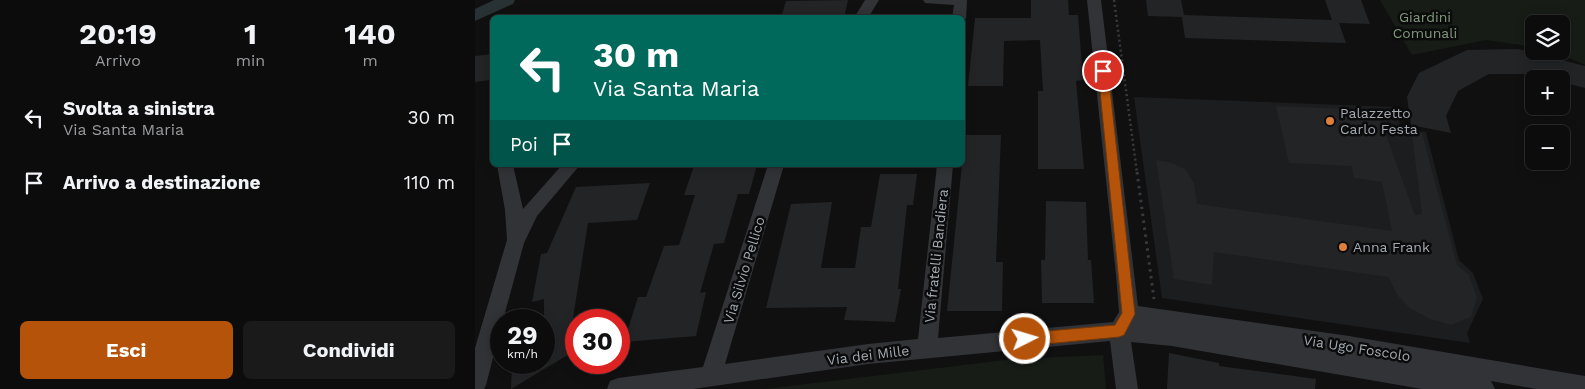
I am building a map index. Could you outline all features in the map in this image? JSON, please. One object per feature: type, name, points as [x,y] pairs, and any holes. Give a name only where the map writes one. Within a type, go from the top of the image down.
[{"type":"street","points":[[863,15],[872,0]]},
{"type":"street","points":[[930,0],[961,1],[959,15]]},
{"type":"street","points":[[1094,0],[1126,275],[1124,322],[1127,389]]},
{"type":"street","points":[[505,167],[514,210],[515,242]]},
{"type":"street","points":[[475,385],[515,242],[531,212],[570,167]]},
{"type":"street","name":"Via Silvio Pellico","points":[[711,376],[775,167]]},
{"type":"street","name":"Via fratelli Bandiera","points":[[927,348],[945,167]]},
{"type":"street","name":"Via dei Mille","points":[[618,389],[867,354],[1124,322]]},
{"type":"street","name":"Via Ugo Foscolo","points":[[1124,322],[1349,346],[1585,387]]},
{"type":"street","name":"Via Ugo Foscolo","points":[[1124,322],[1172,336],[1484,389]]},
{"type":"path","points":[[1114,0],[1154,299]]},
{"type":"shaded area","points":[[1134,97],[1396,107],[1401,129],[1426,132],[1459,260],[1473,273],[1483,299],[1467,333],[1470,343],[1162,298]]},
{"type":"green space","name":"Giardini Comunali","points":[[1380,0],[1585,0],[1585,65],[1570,58],[1570,15],[1525,15],[1525,46],[1486,40],[1412,55]]},
{"type":"green space","points":[[1103,355],[1106,389],[765,389],[1014,359]]},
{"type":"building","points":[[848,0],[845,15],[782,15],[786,1]]},
{"type":"building","points":[[1031,0],[1068,0],[1069,15],[1078,15],[1083,80],[1076,81],[1084,169],[1038,169],[1038,91],[1043,91],[1040,40],[1004,41],[1003,86],[968,86],[975,18],[1031,18]]},
{"type":"building","points":[[1146,0],[1181,0],[1184,15],[1332,20],[1325,0],[1361,0],[1370,24],[1339,23],[1346,43],[1185,38],[1182,17],[1148,16]]},
{"type":"building","points":[[1518,49],[1525,51],[1525,60],[1561,60],[1585,66],[1585,88],[1570,84],[1570,70],[1525,70],[1525,74],[1489,74],[1458,91],[1446,116],[1451,133],[1411,125],[1407,97],[1419,73],[1467,50]]},
{"type":"building","points":[[490,54],[490,80],[475,82],[475,56]]},
{"type":"building","points":[[1276,106],[1377,110],[1415,215],[1422,214],[1412,135],[1422,133],[1457,265],[1469,275],[1477,298],[1471,317],[1451,325],[1430,319],[1411,309],[1398,296],[1388,277],[1214,252],[1212,285],[1174,279],[1156,160],[1172,163],[1186,170],[1194,183],[1197,204],[1392,231],[1382,182],[1354,178],[1352,166],[1289,163]]},
{"type":"building","points":[[965,135],[1001,135],[996,262],[1003,262],[1002,311],[947,311],[962,167],[965,167]]},
{"type":"building","points":[[694,167],[756,167],[749,194],[738,194],[724,243],[714,244],[700,293],[706,292],[696,336],[630,342],[630,323],[638,297],[646,297],[664,246],[679,245],[695,195],[684,195]]},
{"type":"building","points":[[880,174],[917,174],[913,205],[907,205],[898,289],[901,289],[895,322],[844,320],[847,307],[766,308],[791,204],[832,202],[821,268],[855,268],[861,227],[871,227]]},
{"type":"building","points":[[650,183],[637,220],[588,223],[574,309],[565,309],[565,357],[555,363],[555,309],[544,309],[544,299],[532,302],[541,254],[547,253],[576,187]]},
{"type":"building","points":[[1046,201],[1086,202],[1088,260],[1091,260],[1094,303],[1042,303],[1041,260],[1045,260]]},
{"type":"building","points":[[1169,353],[1219,363],[1219,366],[1316,379],[1315,389],[1167,389]]},
{"type":"building","points":[[512,374],[536,374],[511,389]]},
{"type":"waterway","points":[[475,16],[507,0]]},
{"type":"place","name":"Palazzetto Carlo Festa","points":[[1330,121]]},
{"type":"place","name":"Anna Frank","points":[[1343,247]]},
{"type":"route","points":[[1025,339],[1119,331],[1129,314],[1103,71]]}]
